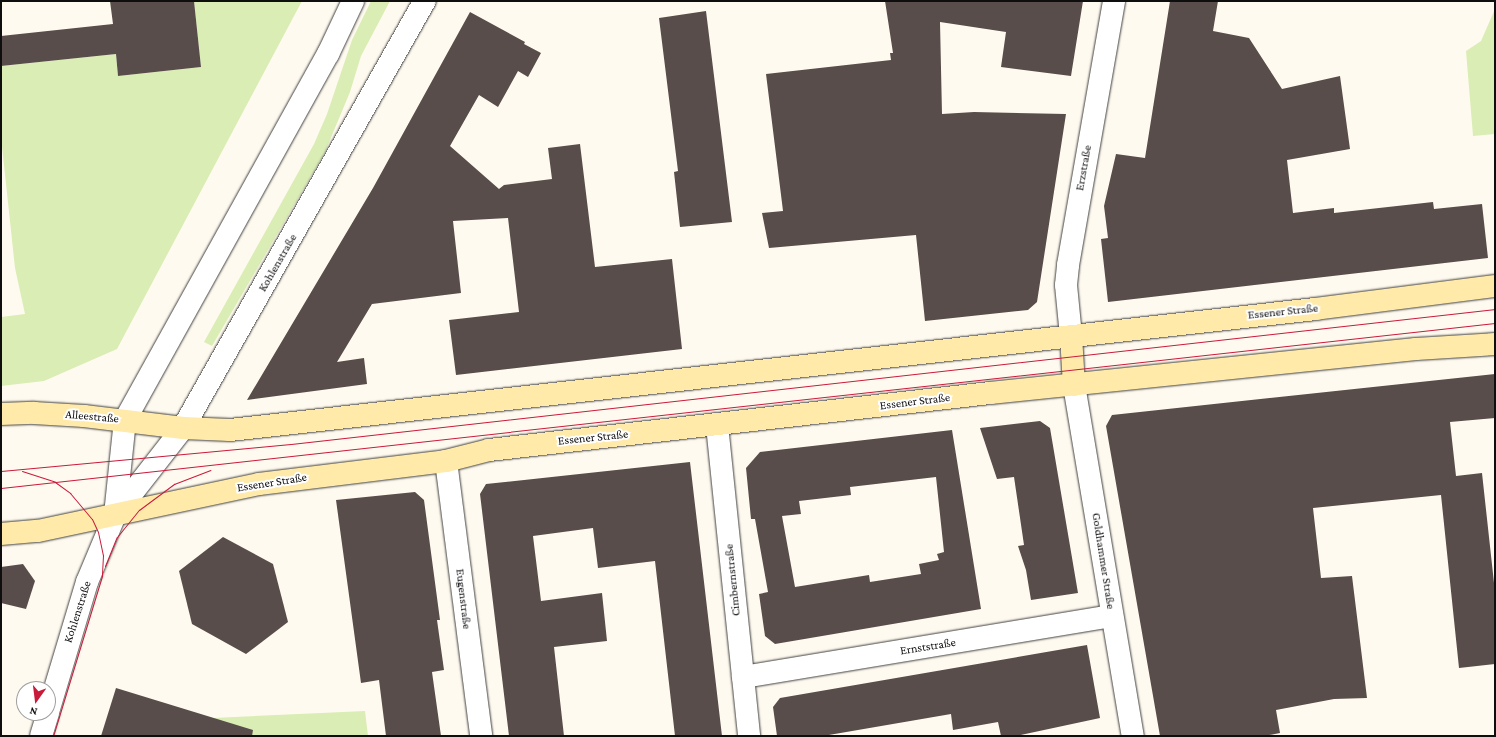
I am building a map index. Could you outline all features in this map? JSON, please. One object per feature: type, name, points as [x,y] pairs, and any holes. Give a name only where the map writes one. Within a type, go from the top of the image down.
[{"type":"main road","name":"Essener Straße","points":[[183,428],[230,430],[394,413],[1495,286]]},
{"type":"main road","points":[[1071,336],[1074,385]]},
{"type":"main road","name":"Essener Straße","points":[[115,515],[259,484],[446,461],[489,450],[1074,385],[1416,349],[1495,344]]},
{"type":"main road","name":"Alleestraße","points":[[1,414],[34,413],[125,420],[183,428]]},
{"type":"main road","points":[[1,534],[38,531],[115,515]]},
{"type":"street","name":"Kohlenstraße","points":[[115,515],[125,420],[328,54],[353,1]]},
{"type":"street","name":"Kohlenstraße","points":[[56,683],[87,582],[115,515],[183,428],[425,1]]},
{"type":"street","name":"Erzstraße","points":[[1071,336],[1066,285],[1068,265],[1114,1]]},
{"type":"street","name":"Goldhammer Straße","points":[[1074,385],[1133,736]]},
{"type":"street","name":"Cimbernstraße","points":[[717,425],[749,736]]},
{"type":"street","name":"Eugenstraße","points":[[446,461],[481,736]]},
{"type":"street","name":"Ernststraße","points":[[743,677],[1112,616]]},
{"type":"street","name":"Kohlenstraße","points":[[42,736],[46,721]]},
{"type":"green space","points":[[194,1],[302,1],[117,349],[44,381],[1,386],[1,317],[25,314],[15,268],[1,137],[1,66],[116,54],[118,76],[201,67]]},
{"type":"green space","points":[[371,1],[390,1],[361,56],[350,92],[325,152],[212,346],[204,342],[314,144],[327,114],[352,40]]},
{"type":"green space","points":[[1495,9],[1495,134],[1473,136],[1466,51],[1481,41]]},
{"type":"green space","points":[[365,711],[368,736],[208,736],[213,718]]},
{"type":"building","points":[[110,1],[194,1],[201,67],[118,76],[116,54],[1,66],[1,36],[113,24]]},
{"type":"building","points":[[885,1],[1083,1],[1071,76],[1001,67],[1006,32],[940,22],[942,114],[974,112],[1066,114],[1037,302],[1028,310],[925,321],[916,235],[769,248],[762,213],[783,211],[766,74],[891,60],[890,53],[893,53]]},
{"type":"building","points":[[1170,1],[1218,1],[1213,31],[1249,38],[1282,89],[1340,76],[1350,149],[1287,160],[1293,213],[1334,208],[1334,213],[1433,202],[1434,209],[1482,204],[1488,258],[1108,302],[1101,239],[1108,238],[1104,206],[1116,154],[1145,158]]},
{"type":"building","points":[[706,11],[732,222],[680,227],[674,172],[678,171],[659,18]]},
{"type":"building","points":[[470,12],[525,42],[524,44],[541,53],[528,77],[518,71],[498,107],[479,95],[450,146],[499,189],[504,185],[552,179],[548,148],[580,144],[595,267],[672,259],[682,349],[456,375],[449,320],[519,312],[508,218],[453,221],[461,293],[372,304],[337,362],[364,358],[367,384],[247,400],[373,188]]},
{"type":"building","points":[[1495,374],[1495,418],[1450,422],[1456,476],[1482,473],[1495,592],[1495,664],[1459,668],[1441,495],[1313,508],[1321,578],[1352,576],[1367,698],[1334,699],[1276,710],[1280,733],[1264,736],[1160,736],[1106,426],[1112,415]]},
{"type":"building","points":[[1040,421],[1050,428],[1078,593],[1031,600],[1026,570],[1018,546],[1024,545],[1014,477],[997,479],[980,428]]},
{"type":"building","points":[[952,430],[981,609],[775,644],[765,636],[759,594],[768,592],[755,519],[751,519],[746,468],[760,452]],"holes":[[[936,477],[944,552],[937,554],[939,560],[919,564],[921,574],[870,582],[869,575],[795,587],[782,516],[801,514],[799,501],[851,495],[850,487]]]},
{"type":"building","points":[[690,462],[722,736],[675,736],[655,561],[598,568],[593,528],[533,536],[541,601],[602,593],[607,641],[554,647],[564,736],[509,736],[480,494],[486,484]]},
{"type":"building","points":[[415,492],[424,500],[440,620],[437,620],[444,670],[432,672],[441,736],[386,736],[379,680],[361,683],[336,500]]},
{"type":"building","points":[[223,537],[273,564],[288,622],[246,654],[192,624],[179,571]]},
{"type":"building","points":[[23,564],[35,581],[26,609],[1,603],[1,567]]},
{"type":"building","points":[[1087,645],[1100,718],[1016,736],[1001,736],[998,722],[953,730],[951,714],[823,736],[777,736],[773,707],[780,698]]},
{"type":"building","points":[[116,688],[253,730],[252,736],[101,736]]},
{"type":"tram line","points":[[1,471],[291,444],[1495,309]]},
{"type":"tram line","points":[[1,488],[1495,323]]},
{"type":"tram line","points":[[105,566],[117,537],[139,510],[174,484],[210,470]]},
{"type":"tram line","points":[[22,471],[55,482],[70,493],[92,519],[98,532],[103,555],[102,576],[53,736]]}]
